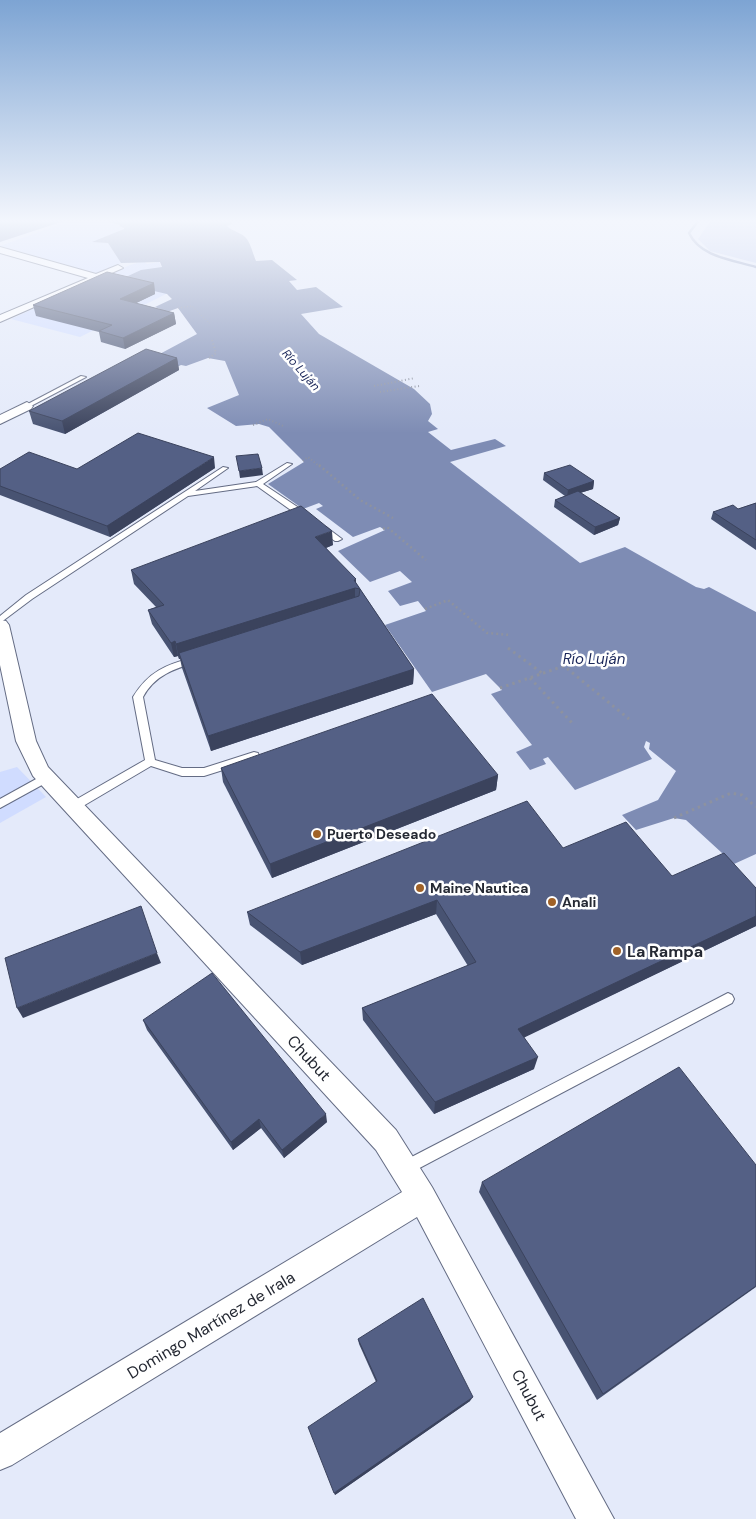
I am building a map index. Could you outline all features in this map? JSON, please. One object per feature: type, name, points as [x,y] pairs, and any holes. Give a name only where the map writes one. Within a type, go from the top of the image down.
[{"type":"street","points":[[0,319],[64,291]]},
{"type":"street","points":[[0,420],[27,406]]},
{"type":"street","name":"Chubut","points":[[0,624],[26,741],[40,770],[386,1140],[422,1197],[596,1519]]},
{"type":"street","name":"Domingo Martínez de Irala","points":[[0,1453],[422,1197]]},
{"type":"lane","points":[[27,406],[83,377]]},
{"type":"lane","points":[[185,494],[258,484],[289,464]]},
{"type":"lane","points":[[0,620],[29,597],[225,468]]},
{"type":"lane","points":[[258,484],[338,540]]},
{"type":"lane","points":[[150,762],[138,697],[143,687],[160,670],[207,656]]},
{"type":"lane","points":[[74,806],[150,762],[182,772],[204,772],[267,752]]},
{"type":"lane","points":[[0,804],[47,777]]},
{"type":"lane","points":[[404,1168],[728,999]]},
{"type":"path","points":[[178,308],[192,306],[210,324]]},
{"type":"path","points":[[208,358],[216,353],[212,340]]},
{"type":"path","points":[[374,386],[415,378]]},
{"type":"path","points":[[380,392],[419,386]]},
{"type":"path","points":[[253,425],[268,419],[283,426]]},
{"type":"path","points":[[302,460],[308,457],[312,459],[347,491],[379,513],[394,518]]},
{"type":"path","points":[[383,529],[387,527],[426,560]]},
{"type":"path","points":[[425,609],[448,600],[487,633],[510,635]]},
{"type":"path","points":[[508,648],[542,674]]},
{"type":"path","points":[[500,688],[564,666],[629,719]]},
{"type":"path","points":[[530,678],[572,723]]},
{"type":"path","points":[[674,818],[731,793],[742,795],[756,807]]},
{"type":"shaded area","points":[[73,291],[172,291],[80,337],[11,319]]},
{"type":"shaded area","points":[[17,767],[46,797],[0,823],[0,772]]},
{"type":"water","name":"Río Luján","points":[[154,291],[321,291],[343,307],[301,314],[319,334],[414,389],[430,404],[432,414],[428,421],[438,429],[428,432],[451,450],[495,439],[506,446],[450,462],[580,563],[625,547],[696,587],[704,589],[709,587],[756,612],[756,854],[734,864],[686,820],[674,818],[636,830],[622,815],[658,800],[676,771],[649,749],[650,743],[646,741],[644,747],[652,759],[575,790],[548,757],[543,759],[546,764],[530,770],[516,752],[532,745],[491,694],[502,690],[486,674],[432,692],[385,625],[426,611],[418,601],[400,606],[388,591],[412,582],[400,571],[370,582],[338,551],[385,530],[380,527],[353,537],[316,509],[323,506],[319,503],[303,509],[268,484],[304,462],[269,427],[259,424],[236,426],[207,408],[239,395],[225,361],[208,358],[186,366],[181,365],[177,367],[156,356],[197,334],[178,308],[167,312],[155,307],[172,299],[167,294]]},
{"type":"building","points":[[65,291],[137,291],[120,299],[174,313],[123,338],[99,331],[112,325],[33,305]]},
{"type":"building","points":[[146,349],[177,358],[62,421],[29,411]]},
{"type":"building","points":[[138,433],[214,457],[107,526],[0,486],[0,469],[29,452],[77,469]]},
{"type":"building","points":[[258,454],[262,468],[239,471],[236,456]]},
{"type":"building","points":[[570,465],[594,481],[568,490],[544,473]]},
{"type":"building","points":[[578,491],[620,518],[595,527],[555,500]]},
{"type":"building","points":[[756,503],[756,540],[713,512],[733,505],[738,509]]},
{"type":"building","points":[[301,506],[332,531],[315,537],[356,579],[354,580],[414,669],[208,736],[179,653],[359,596],[360,589],[355,588],[176,644],[175,641],[171,643],[148,610],[164,605],[131,570]]},
{"type":"building","name":"Puerto Deseado","points":[[432,694],[498,775],[270,864],[221,768]]},
{"type":"building","points":[[527,801],[563,848],[626,822],[672,876],[724,853],[756,888],[756,916],[518,1029],[538,1057],[435,1102],[362,1008],[476,962],[437,900],[300,952],[247,912]]},
{"type":"building","points":[[141,906],[157,953],[17,1008],[5,958]]},
{"type":"building","points":[[212,973],[326,1114],[282,1150],[259,1119],[231,1142],[143,1020]]},
{"type":"building","points":[[679,1067],[756,1165],[756,1286],[603,1394],[482,1182]]},
{"type":"building","points":[[423,1298],[473,1397],[334,1493],[308,1427],[377,1381],[358,1339]]},
{"type":"place","name":"Puerto Deseado","points":[[317,834]]},
{"type":"place","name":"Maine Nautica","points":[[420,888]]},
{"type":"place","name":"Anali","points":[[552,902]]},
{"type":"place","name":"La Rampa","points":[[617,951]]}]
